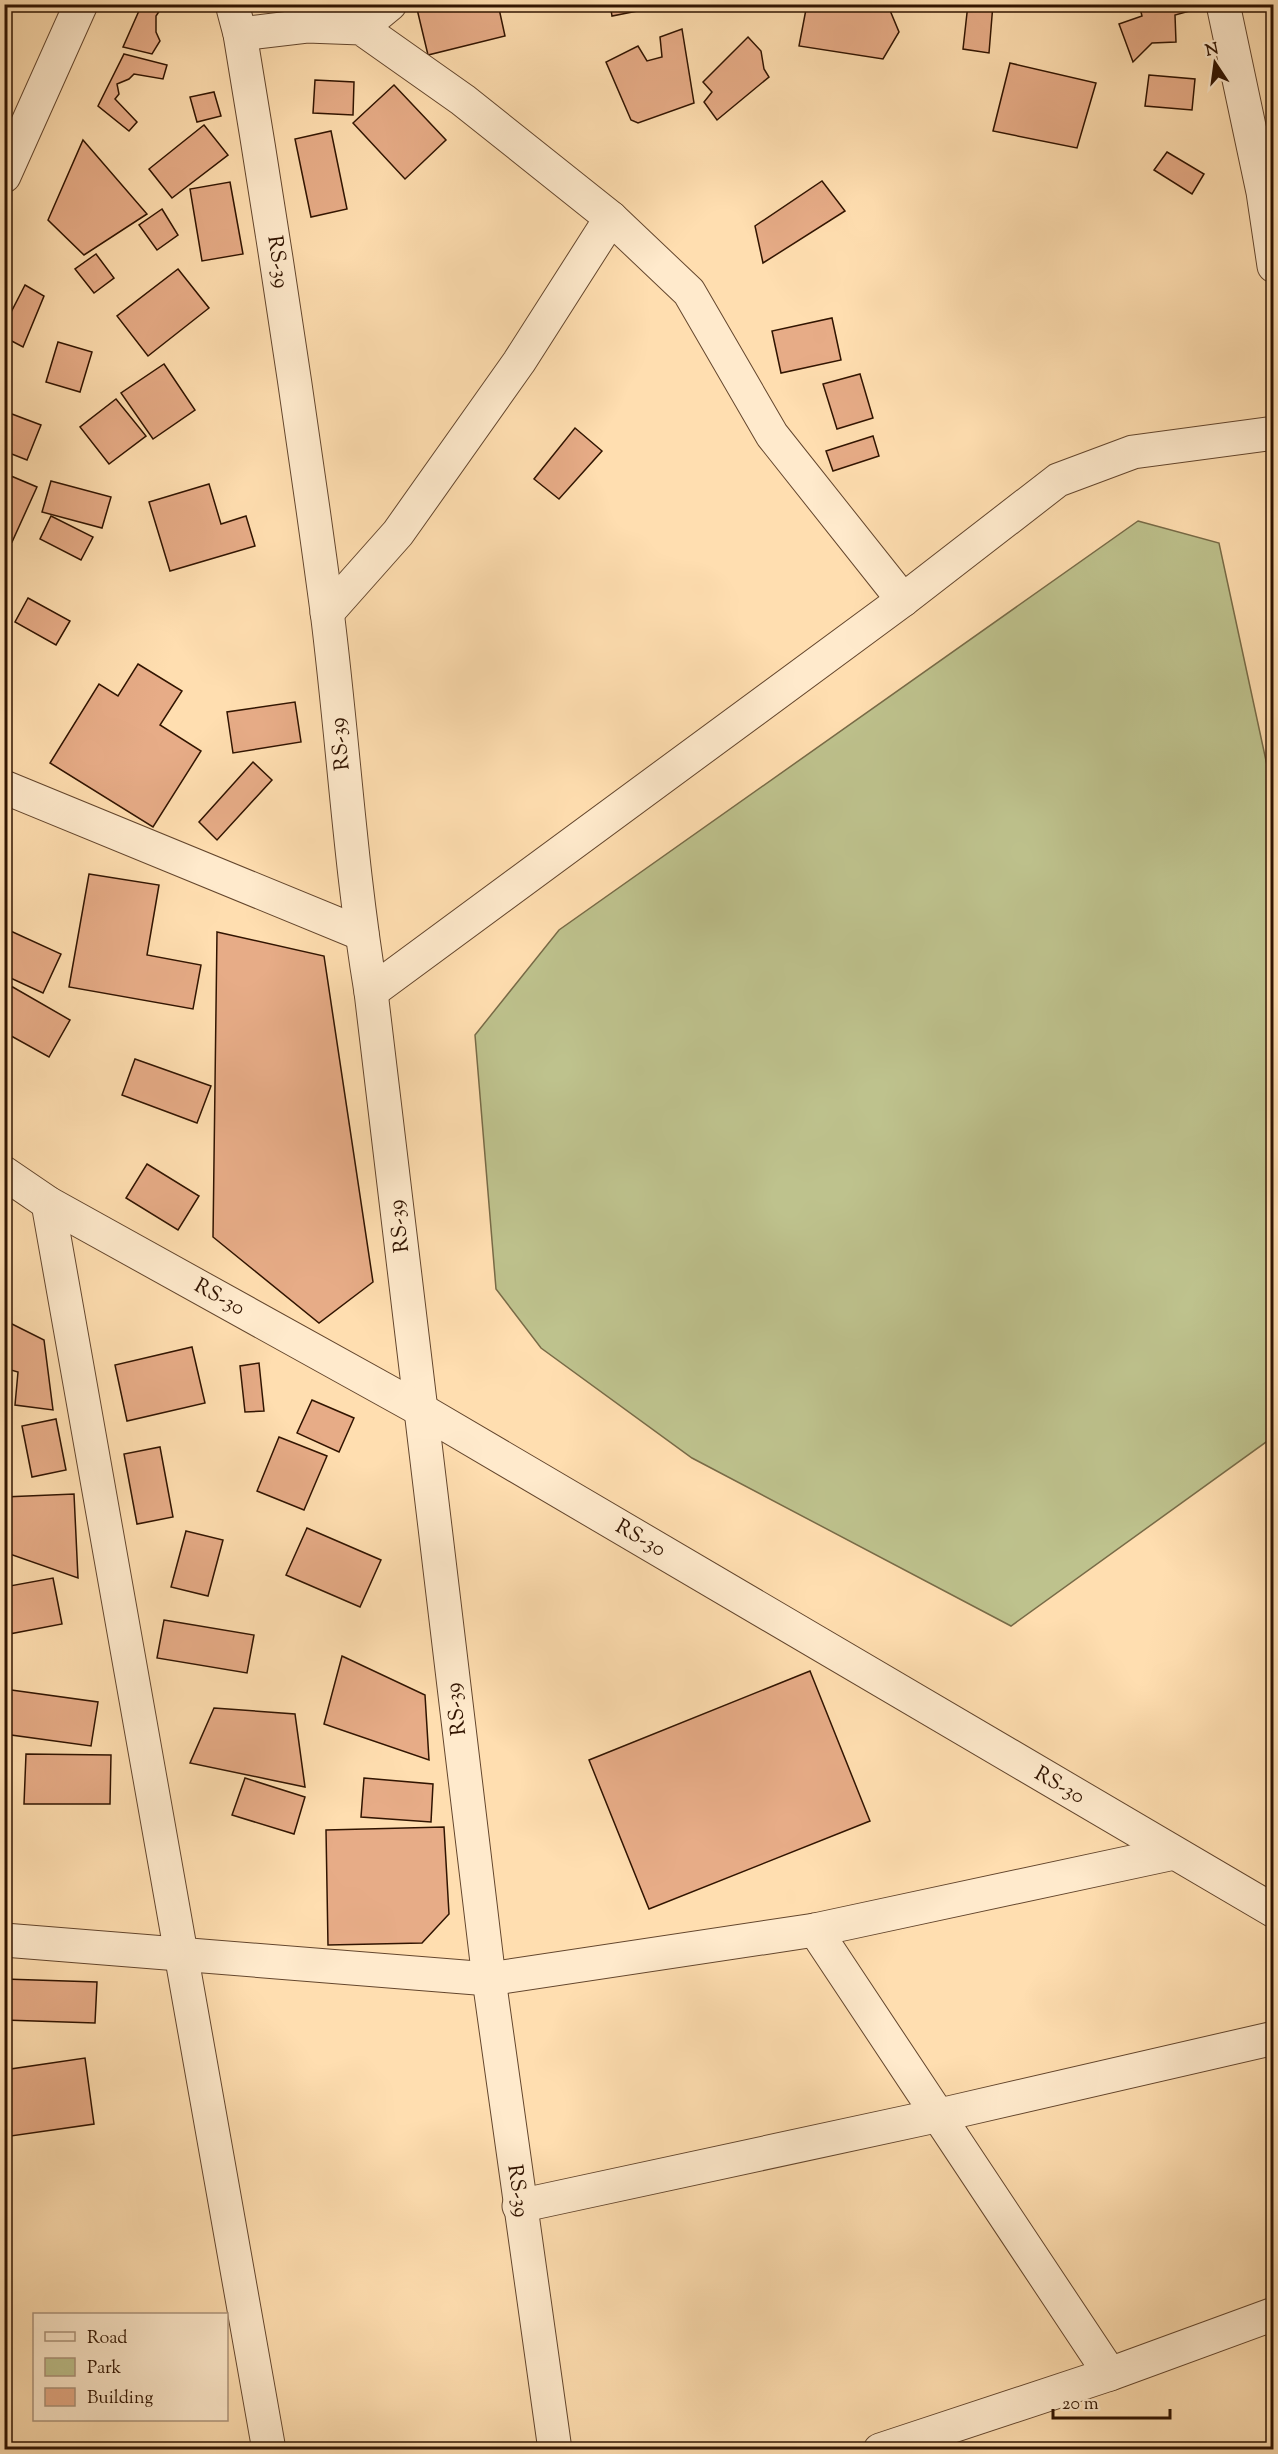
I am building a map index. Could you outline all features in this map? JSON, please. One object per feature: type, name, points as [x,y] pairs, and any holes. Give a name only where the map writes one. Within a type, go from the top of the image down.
[{"type":"street","points":[[4,176],[81,4]]},
{"type":"street","points":[[361,28],[390,4]]},
{"type":"street","points":[[1223,4],[1268,192],[1274,266]]},
{"type":"street","points":[[236,19],[307,26],[361,28],[463,100],[611,218],[689,292],[772,435],[903,600]]},
{"type":"street","name":"RS-39","points":[[236,19],[271,223],[327,613],[362,934],[423,1411],[489,1979],[555,2450]]},
{"type":"street","points":[[327,613],[398,533],[519,362],[611,218]]},
{"type":"street","points":[[371,992],[903,600],[1058,480],[1133,452],[1274,433]]},
{"type":"street","points":[[4,787],[362,934]]},
{"type":"street","name":"RS-30","points":[[4,1173],[48,1203],[423,1411],[1274,1911]]},
{"type":"street","points":[[48,1203],[269,2450]]},
{"type":"street","points":[[4,1940],[489,1979],[815,1930],[1174,1853]]},
{"type":"street","points":[[815,1930],[1110,2374]]},
{"type":"street","points":[[519,2206],[940,2115],[1274,2038]]},
{"type":"street","points":[[880,2450],[1110,2374],[1274,2314]]},
{"type":"green space","points":[[1138,521],[1219,543],[1273,793],[1273,1437],[1011,1626],[692,1458],[541,1348],[496,1289],[475,1035],[559,930]]},
{"type":"building","points":[[142,4],[187,4],[186,8],[176,5],[162,7],[156,16],[156,32],[160,41],[152,54],[123,47]]},
{"type":"building","points":[[346,4],[362,4],[352,12]]},
{"type":"building","points":[[434,4],[498,4],[505,36],[428,55],[417,9]]},
{"type":"building","points":[[610,4],[668,4],[668,5],[612,16]]},
{"type":"building","points":[[807,4],[889,8],[899,32],[883,59],[799,46]]},
{"type":"building","points":[[968,4],[993,4],[989,53],[963,49]]},
{"type":"building","points":[[1139,4],[1208,4],[1208,6],[1175,15],[1176,42],[1152,43],[1133,62],[1119,24],[1142,16]]},
{"type":"building","points":[[682,29],[694,103],[638,123],[631,120],[606,62],[638,46],[647,61],[662,57],[660,37]]},
{"type":"building","points":[[748,37],[761,51],[764,69],[769,77],[717,120],[704,102],[712,92],[703,82]]},
{"type":"building","points":[[124,54],[167,65],[163,79],[134,74],[117,84],[119,94],[115,99],[137,122],[129,131],[98,106]]},
{"type":"building","points":[[1010,63],[1096,83],[1077,148],[993,131]]},
{"type":"building","points":[[1149,75],[1195,79],[1192,110],[1145,106]]},
{"type":"building","points":[[315,80],[354,82],[353,115],[313,113]]},
{"type":"building","points":[[394,85],[446,140],[405,179],[353,123]]},
{"type":"building","points":[[214,92],[221,116],[197,122],[190,97]]},
{"type":"building","points":[[204,125],[228,155],[172,198],[149,169]]},
{"type":"building","points":[[331,131],[347,209],[311,217],[295,139]]},
{"type":"building","points":[[83,140],[147,214],[84,255],[48,220]]},
{"type":"building","points":[[1167,152],[1204,174],[1192,194],[1154,170]]},
{"type":"building","points":[[822,181],[845,211],[763,263],[755,226]]},
{"type":"building","points":[[230,182],[243,254],[202,261],[190,189]]},
{"type":"building","points":[[162,209],[178,235],[157,250],[139,225]]},
{"type":"building","points":[[96,254],[114,278],[94,293],[75,269]]},
{"type":"building","points":[[178,269],[209,308],[148,356],[117,316]]},
{"type":"building","points":[[25,285],[44,296],[23,347],[4,337],[4,326]]},
{"type":"building","points":[[832,318],[841,360],[781,373],[772,331]]},
{"type":"building","points":[[58,342],[92,352],[80,392],[46,382]]},
{"type":"building","points":[[164,364],[195,410],[153,439],[121,393]]},
{"type":"building","points":[[860,374],[873,418],[837,429],[823,384]]},
{"type":"building","points":[[116,399],[146,436],[109,464],[80,427]]},
{"type":"building","points":[[4,411],[41,425],[27,460],[4,451]]},
{"type":"building","points":[[575,428],[602,451],[559,499],[534,479]]},
{"type":"building","points":[[873,436],[879,456],[833,471],[826,451]]},
{"type":"building","points":[[4,473],[37,487],[12,542],[4,539]]},
{"type":"building","points":[[51,481],[111,497],[102,528],[42,512]]},
{"type":"building","points":[[209,484],[221,524],[246,516],[255,546],[170,571],[149,502]]},
{"type":"building","points":[[51,516],[93,537],[81,560],[40,539]]},
{"type":"building","points":[[28,598],[70,621],[56,645],[15,622]]},
{"type":"building","points":[[138,664],[182,691],[160,725],[201,751],[153,827],[50,763],[99,684],[118,696]]},
{"type":"building","points":[[295,702],[301,742],[233,753],[227,712]]},
{"type":"building","points":[[253,762],[272,780],[217,840],[199,822]]},
{"type":"building","points":[[89,874],[159,885],[147,955],[201,965],[193,1009],[69,987]]},
{"type":"building","points":[[4,928],[61,954],[43,993],[4,975]]},
{"type":"building","points":[[217,932],[324,956],[373,1282],[319,1323],[213,1237]]},
{"type":"building","points":[[4,982],[70,1020],[49,1057],[4,1032]]},
{"type":"building","points":[[135,1059],[211,1086],[197,1123],[122,1095]]},
{"type":"building","points":[[147,1164],[199,1196],[178,1230],[126,1198]]},
{"type":"building","points":[[4,1320],[44,1340],[53,1410],[15,1405],[18,1372],[4,1368]]},
{"type":"building","points":[[192,1347],[205,1403],[127,1421],[115,1365]]},
{"type":"building","points":[[259,1363],[264,1411],[245,1412],[240,1366]]},
{"type":"building","points":[[312,1400],[354,1418],[339,1452],[297,1433]]},
{"type":"building","points":[[56,1419],[66,1470],[32,1477],[22,1426]]},
{"type":"building","points":[[279,1437],[327,1456],[304,1510],[257,1491]]},
{"type":"building","points":[[160,1447],[173,1517],[137,1524],[124,1454]]},
{"type":"building","points":[[74,1494],[78,1578],[4,1552],[4,1497]]},
{"type":"building","points":[[307,1528],[381,1560],[360,1607],[286,1575]]},
{"type":"building","points":[[186,1531],[223,1540],[208,1596],[171,1587]]},
{"type":"building","points":[[53,1578],[62,1624],[4,1635],[4,1587]]},
{"type":"building","points":[[164,1620],[254,1635],[247,1673],[157,1658]]},
{"type":"building","points":[[342,1656],[425,1695],[429,1760],[324,1724]]},
{"type":"building","points":[[810,1671],[870,1821],[649,1909],[589,1760]]},
{"type":"building","points":[[4,1689],[98,1702],[91,1746],[4,1734]]},
{"type":"building","points":[[214,1708],[295,1714],[305,1787],[190,1763]]},
{"type":"building","points":[[26,1754],[111,1755],[110,1804],[24,1804]]},
{"type":"building","points":[[245,1778],[305,1797],[294,1834],[232,1815]]},
{"type":"building","points":[[364,1778],[433,1784],[431,1822],[361,1817]]},
{"type":"building","points":[[444,1827],[449,1914],[422,1943],[328,1945],[326,1830]]},
{"type":"building","points":[[4,1979],[97,1982],[95,2023],[4,2020]]},
{"type":"building","points":[[85,2058],[94,2124],[4,2137],[4,2070]]}]
